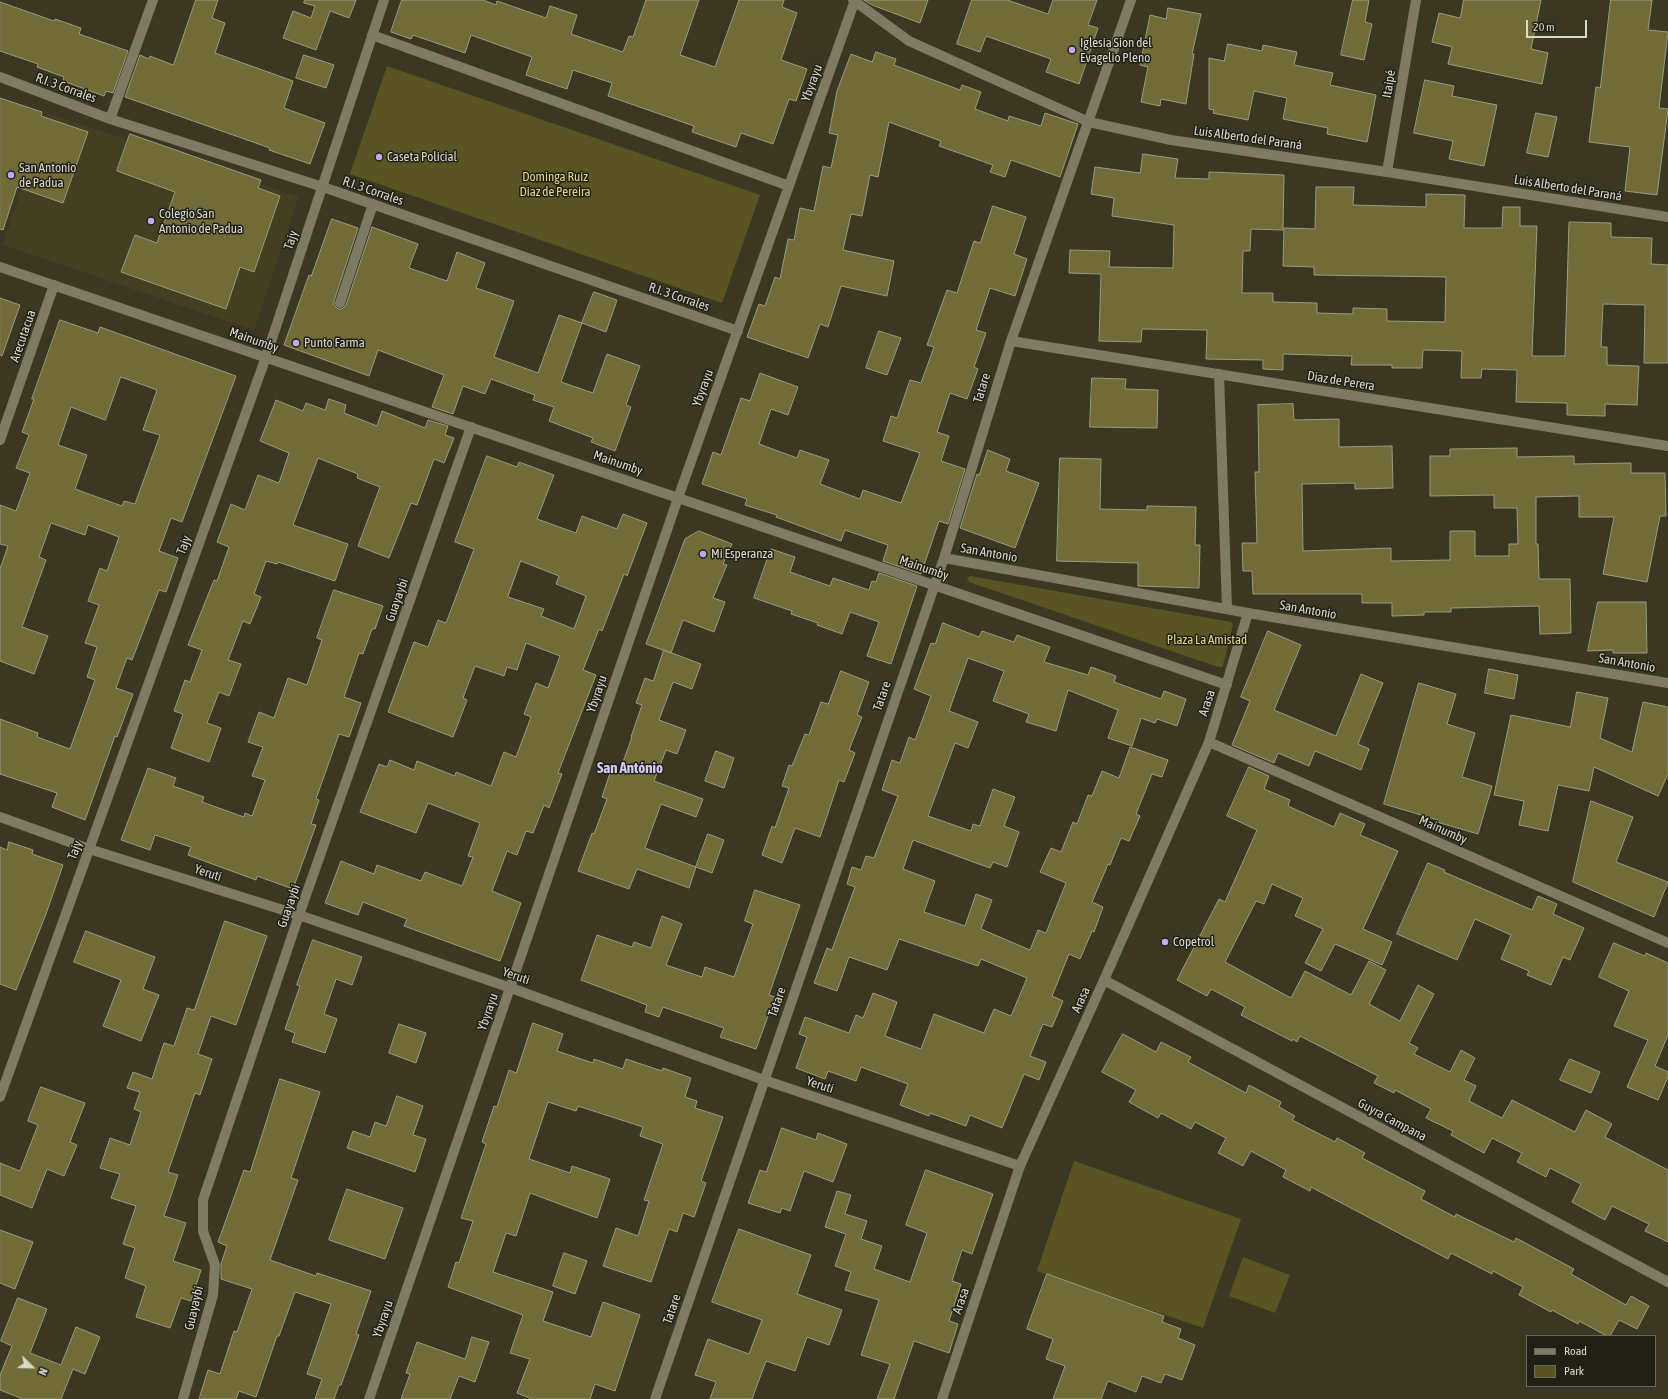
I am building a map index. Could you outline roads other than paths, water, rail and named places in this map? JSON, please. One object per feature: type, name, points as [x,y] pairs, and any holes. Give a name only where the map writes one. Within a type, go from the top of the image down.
[{"type":"street","points":[[110,118],[154,0]]},
{"type":"street","name":"Tajy","points":[[0,1097],[266,357],[384,0]]},
{"type":"street","name":"Luis Alberto del Paraná","points":[[854,0],[909,41],[1089,122],[1170,140],[1387,172],[1668,217]]},
{"type":"street","name":"Ybyrayu","points":[[369,1399],[678,498],[854,0]]},
{"type":"street","name":"Tatare","points":[[655,1399],[944,558],[1011,341],[1131,0]]},
{"type":"street","name":"Itaipé","points":[[1387,172],[1416,0]]},
{"type":"street","points":[[372,35],[789,186]]},
{"type":"street","name":"R.I. 3 Corrales","points":[[0,77],[110,118],[323,187],[738,331]]},
{"type":"street","points":[[340,303],[373,204]]},
{"type":"street","name":"Mainumby","points":[[0,267],[1227,685]]},
{"type":"street","name":"Arecutacua","points":[[0,440],[54,285]]},
{"type":"street","name":"Diaz de Perera","points":[[1011,341],[1668,446]]},
{"type":"street","points":[[1219,374],[1227,608]]},
{"type":"street","name":"Guayaybi","points":[[183,1399],[213,1295],[215,1265],[203,1231],[203,1200],[299,915],[472,427]]},
{"type":"street","name":"San Antonio","points":[[944,558],[1248,613],[1668,683]]},
{"type":"street","name":"Arasa","points":[[942,1399],[1020,1166],[1209,742],[1248,613]]},
{"type":"street","name":"Mainumby","points":[[1209,742],[1668,943]]},
{"type":"street","name":"Yeruti","points":[[0,817],[89,849],[299,915],[511,988],[764,1080],[1020,1166]]},
{"type":"street","name":"Guyra Campana","points":[[1104,980],[1668,1282]]},
{"type":"place","name":"Iglesia Sion del Evagelio Pleno","points":[[1072,50]]},
{"type":"place","name":"Caseta Policial","points":[[379,157]]},
{"type":"place","name":"San Antonio de Padua","points":[[11,175]]},
{"type":"place","name":"Colegio San Antonio de Padua","points":[[151,221]]},
{"type":"place","name":"Punto Farma","points":[[296,343]]},
{"type":"place","name":"Mi Esperanza","points":[[703,554]]},
{"type":"place","name":"Copetrol","points":[[1165,942]]},
{"type":"district","name":"San António","points":[[630,768]]},
{"type":"park label","name":"Dominga Ruiz Diaz de Pereira","points":[[555,184]]},
{"type":"park label","name":"Plaza La Amistad","points":[[1207,640]]}]
